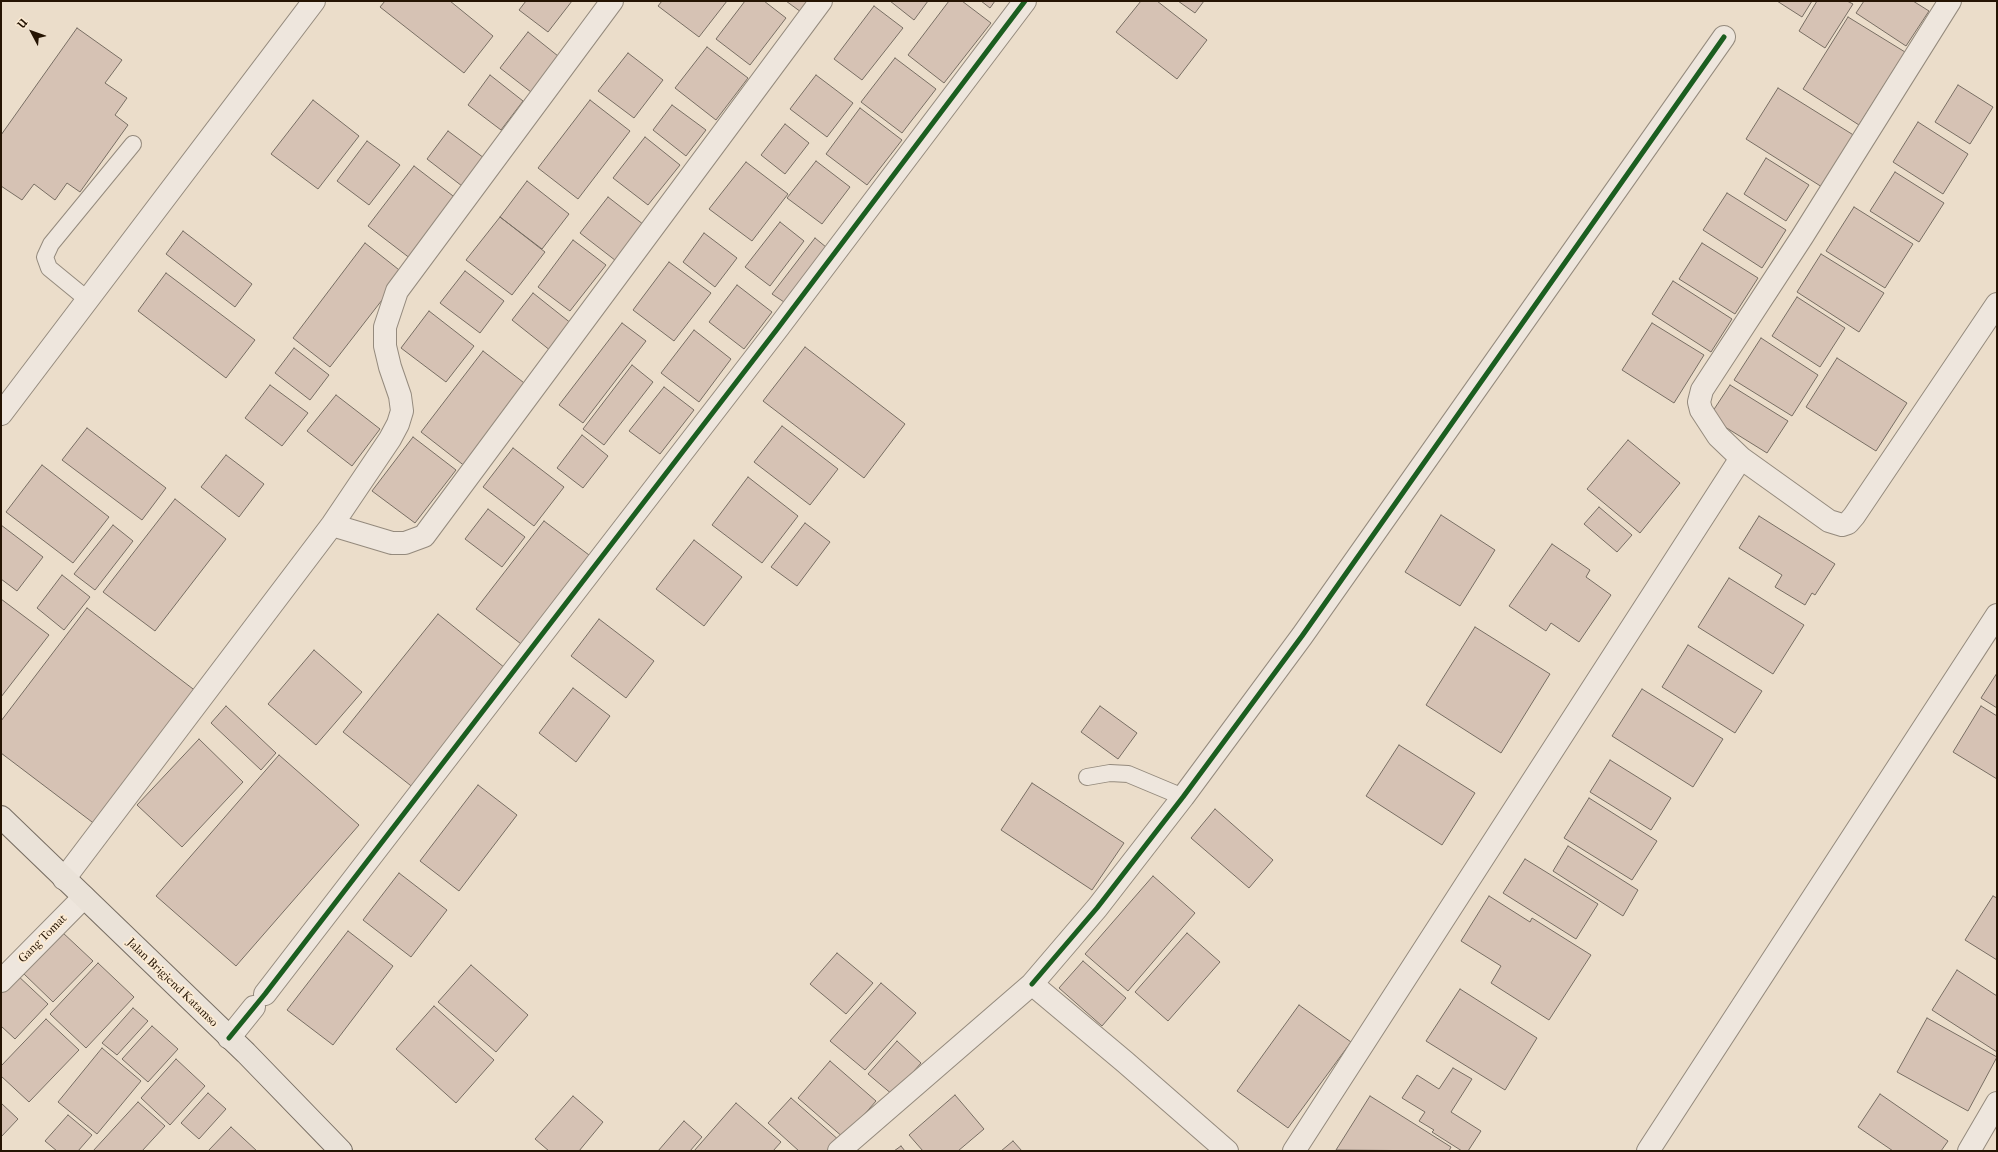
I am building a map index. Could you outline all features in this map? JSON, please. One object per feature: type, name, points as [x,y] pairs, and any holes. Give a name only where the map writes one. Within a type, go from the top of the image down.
[{"type":"main road","name":"Jalan Brigjend Katamso","points":[[1,817],[229,1038],[341,1151]]},
{"type":"street","points":[[1,414],[314,1]]},
{"type":"street","points":[[64,879],[332,525],[390,439],[398,424],[402,411],[400,396],[390,368],[385,346],[385,327],[397,291],[612,1]]},
{"type":"street","points":[[332,525],[392,543],[405,543],[424,536],[821,1]]},
{"type":"street","points":[[229,1038],[260,1000],[778,328],[1025,1]]},
{"type":"street","points":[[1950,1],[1802,237],[1702,390],[1699,402],[1706,419],[1718,436],[1741,458],[1830,521],[1842,525],[1848,523],[1854,516],[1997,304]]},
{"type":"street","points":[[839,1151],[1032,984],[1097,908],[1183,797],[1302,636],[1724,37]]},
{"type":"street","points":[[1294,1151],[1741,458]]},
{"type":"street","points":[[1648,1151],[1997,616]]},
{"type":"street","name":"Gang Tomat","points":[[1,980],[84,897]]},
{"type":"street","points":[[1032,984],[1125,1062],[1227,1151]]},
{"type":"street","points":[[1969,1151],[1997,1103]]},
{"type":"lane","points":[[88,300],[49,268],[45,257],[51,244],[133,144]]},
{"type":"lane","points":[[1087,777],[1110,774],[1128,774],[1183,797]]},
{"type":"building","points":[[385,1],[450,1],[493,36],[464,73],[380,7]]},
{"type":"building","points":[[526,1],[572,1],[548,32],[519,10]]},
{"type":"building","points":[[662,1],[727,1],[699,37],[658,6]]},
{"type":"building","points":[[745,1],[764,1],[786,18],[750,65],[716,39]]},
{"type":"building","points":[[786,1],[809,1],[801,12]]},
{"type":"building","points":[[890,1],[928,1],[914,20]]},
{"type":"building","points":[[949,1],[962,1],[991,23],[944,83],[908,55]]},
{"type":"building","points":[[981,1],[995,1],[990,8]]},
{"type":"building","points":[[1141,1],[1157,1],[1207,40],[1177,79],[1116,32]]},
{"type":"building","points":[[1178,1],[1204,1],[1195,13]]},
{"type":"building","points":[[1777,1],[1812,1],[1802,17]]},
{"type":"building","points":[[1817,1],[1847,1],[1853,4],[1825,48],[1799,31]]},
{"type":"building","points":[[1864,1],[1913,1],[1929,11],[1906,46],[1856,13]]},
{"type":"building","points":[[874,6],[903,28],[862,80],[834,59]]},
{"type":"building","points":[[1848,17],[1905,52],[1859,125],[1803,89]]},
{"type":"building","points":[[77,28],[122,60],[105,83],[127,98],[115,115],[128,125],[80,192],[67,183],[55,200],[34,184],[22,200],[1,186],[1,135]]},
{"type":"building","points":[[528,32],[558,56],[531,92],[500,68]]},
{"type":"building","points":[[707,47],[748,78],[716,120],[675,88]]},
{"type":"building","points":[[628,53],[663,80],[634,118],[598,91]]},
{"type":"building","points":[[895,58],[936,89],[902,133],[861,102]]},
{"type":"building","points":[[490,75],[523,101],[501,130],[468,105]]},
{"type":"building","points":[[816,75],[853,103],[827,137],[790,109]]},
{"type":"building","points":[[1958,85],[1993,107],[1970,144],[1935,122]]},
{"type":"building","points":[[1778,88],[1855,136],[1822,187],[1746,139]]},
{"type":"building","points":[[313,100],[359,136],[318,189],[271,154]]},
{"type":"building","points":[[590,100],[630,131],[578,199],[538,168]]},
{"type":"building","points":[[672,105],[706,130],[686,156],[653,130]]},
{"type":"building","points":[[860,108],[902,140],[867,185],[826,154]]},
{"type":"building","points":[[1918,122],[1968,154],[1943,194],[1893,162]]},
{"type":"building","points":[[785,124],[809,143],[785,174],[761,155]]},
{"type":"building","points":[[448,131],[484,158],[462,186],[427,159]]},
{"type":"building","points":[[645,137],[680,165],[648,205],[613,178]]},
{"type":"building","points":[[367,141],[400,165],[369,205],[337,181]]},
{"type":"building","points":[[1766,158],[1809,185],[1786,221],[1744,194]]},
{"type":"building","points":[[816,161],[850,187],[822,224],[787,198]]},
{"type":"building","points":[[746,162],[788,194],[752,241],[709,209]]},
{"type":"building","points":[[414,166],[457,199],[411,259],[368,226]]},
{"type":"building","points":[[1895,172],[1944,203],[1919,242],[1870,211]]},
{"type":"building","points":[[527,181],[569,214],[542,249],[500,217]]},
{"type":"building","points":[[1727,193],[1786,230],[1762,268],[1703,230]]},
{"type":"building","points":[[608,197],[648,228],[620,264],[580,233]]},
{"type":"building","points":[[1854,207],[1913,244],[1885,288],[1826,251]]},
{"type":"building","points":[[500,217],[545,252],[512,295],[466,260]]},
{"type":"building","points":[[780,222],[804,241],[770,286],[745,267]]},
{"type":"building","points":[[183,231],[252,284],[235,307],[166,254]]},
{"type":"building","points":[[704,233],[737,258],[715,287],[683,262]]},
{"type":"building","points":[[815,238],[832,252],[790,306],[772,294]]},
{"type":"building","points":[[573,240],[606,265],[570,311],[538,287]]},
{"type":"building","points":[[365,243],[403,273],[330,367],[293,338]]},
{"type":"building","points":[[1702,243],[1758,278],[1735,314],[1679,279]]},
{"type":"building","points":[[1821,254],[1884,293],[1859,332],[1797,292]]},
{"type":"building","points":[[669,262],[711,293],[674,341],[633,310]]},
{"type":"building","points":[[465,271],[504,301],[480,333],[440,303]]},
{"type":"building","points":[[166,273],[255,340],[226,378],[138,311]]},
{"type":"building","points":[[1673,281],[1732,319],[1711,352],[1652,314]]},
{"type":"building","points":[[737,285],[772,312],[744,349],[709,322]]},
{"type":"building","points":[[533,293],[572,324],[551,351],[512,320]]},
{"type":"building","points":[[1797,297],[1845,328],[1820,367],[1772,336]]},
{"type":"building","points":[[429,311],[474,346],[446,382],[401,348]]},
{"type":"building","points":[[622,323],[646,341],[583,423],[559,405]]},
{"type":"building","points":[[1652,323],[1704,355],[1674,403],[1622,370]]},
{"type":"building","points":[[694,330],[731,359],[699,402],[661,373]]},
{"type":"building","points":[[1761,338],[1818,375],[1792,416],[1734,380]]},
{"type":"building","points":[[805,347],[905,424],[864,478],[763,401]]},
{"type":"building","points":[[294,348],[329,375],[310,400],[275,373]]},
{"type":"building","points":[[483,351],[528,386],[466,467],[421,432]]},
{"type":"building","points":[[1837,358],[1907,403],[1876,451],[1806,407]]},
{"type":"building","points":[[632,365],[653,382],[604,445],[583,429]]},
{"type":"building","points":[[270,385],[308,413],[282,446],[245,418]]},
{"type":"building","points":[[1730,385],[1788,421],[1767,453],[1709,417]]},
{"type":"building","points":[[664,387],[694,410],[660,454],[629,431]]},
{"type":"building","points":[[336,395],[380,429],[352,466],[307,431]]},
{"type":"building","points":[[782,426],[838,469],[810,505],[754,462]]},
{"type":"building","points":[[87,428],[166,488],[142,520],[62,460]]},
{"type":"building","points":[[582,435],[608,456],[583,488],[557,468]]},
{"type":"building","points":[[413,437],[456,470],[415,523],[372,491]]},
{"type":"building","points":[[1628,440],[1680,483],[1640,533],[1587,489]]},
{"type":"building","points":[[513,448],[564,487],[534,526],[483,487]]},
{"type":"building","points":[[226,455],[264,484],[239,517],[201,487]]},
{"type":"building","points":[[42,465],[109,517],[73,563],[6,512]]},
{"type":"building","points":[[748,477],[798,516],[762,563],[712,525]]},
{"type":"building","points":[[175,499],[226,539],[155,631],[103,592]]},
{"type":"building","points":[[1599,507],[1632,535],[1617,552],[1584,524]]},
{"type":"building","points":[[488,509],[525,537],[502,567],[465,539]]},
{"type":"building","points":[[1441,515],[1495,550],[1460,606],[1405,572]]},
{"type":"building","points":[[1759,516],[1835,564],[1815,595],[1812,593],[1805,605],[1775,587],[1782,575],[1739,548]]},
{"type":"building","points":[[544,521],[593,558],[525,647],[476,609]]},
{"type":"building","points":[[805,523],[830,542],[797,586],[771,567]]},
{"type":"building","points":[[1,525],[43,557],[17,591],[1,579]]},
{"type":"building","points":[[113,525],[133,541],[95,590],[74,574]]},
{"type":"building","points":[[694,540],[742,577],[704,626],[656,589]]},
{"type":"building","points":[[1552,544],[1590,570],[1586,577],[1611,595],[1579,642],[1551,623],[1546,631],[1509,606]]},
{"type":"building","points":[[62,575],[90,597],[64,630],[37,608]]},
{"type":"building","points":[[1729,578],[1804,625],[1773,674],[1698,627]]},
{"type":"building","points":[[1,599],[49,635],[1,697]]},
{"type":"building","points":[[87,608],[197,692],[96,825],[1,753],[1,721]]},
{"type":"building","points":[[438,614],[510,672],[415,789],[343,732]]},
{"type":"building","points":[[599,619],[654,661],[626,698],[571,656]]},
{"type":"building","points":[[1475,627],[1550,674],[1501,753],[1426,705]]},
{"type":"building","points":[[1688,645],[1762,691],[1735,733],[1662,687]]},
{"type":"building","points":[[314,650],[362,692],[316,745],[268,704]]},
{"type":"building","points":[[1997,673],[1997,708],[1981,698]]},
{"type":"building","points":[[573,688],[610,716],[576,762],[539,733]]},
{"type":"building","points":[[1642,689],[1723,739],[1693,787],[1612,736]]},
{"type":"building","points":[[226,706],[276,753],[261,770],[211,723]]},
{"type":"building","points":[[1100,706],[1137,733],[1118,759],[1081,732]]},
{"type":"building","points":[[1981,706],[1997,716],[1997,779],[1953,752]]},
{"type":"building","points":[[199,739],[243,782],[182,847],[137,805]]},
{"type":"building","points":[[1399,745],[1475,793],[1442,845],[1366,796]]},
{"type":"building","points":[[279,755],[359,825],[236,966],[156,896]]},
{"type":"building","points":[[1610,760],[1671,798],[1651,830],[1590,792]]},
{"type":"building","points":[[1032,783],[1124,843],[1092,890],[1001,830]]},
{"type":"building","points":[[478,785],[517,815],[459,891],[420,861]]},
{"type":"building","points":[[1589,798],[1657,841],[1632,880],[1564,838]]},
{"type":"building","points":[[1215,809],[1273,860],[1249,888],[1191,838]]},
{"type":"building","points":[[1568,846],[1638,890],[1623,916],[1553,871]]},
{"type":"building","points":[[1525,859],[1598,904],[1576,939],[1503,893]]},
{"type":"building","points":[[399,873],[447,910],[411,957],[363,920]]},
{"type":"building","points":[[1153,876],[1195,913],[1128,991],[1085,954]]},
{"type":"building","points":[[1489,896],[1530,922],[1532,918],[1591,955],[1549,1020],[1491,983],[1501,966],[1461,941]]},
{"type":"building","points":[[1993,896],[1997,898],[1997,960],[1965,940]]},
{"type":"building","points":[[348,931],[393,966],[333,1045],[287,1010]]},
{"type":"building","points":[[62,932],[93,961],[53,1002],[23,973]]},
{"type":"building","points":[[1187,933],[1220,962],[1168,1021],[1135,992]]},
{"type":"building","points":[[837,953],[873,983],[846,1014],[810,984]]},
{"type":"building","points":[[1083,961],[1126,998],[1102,1026],[1059,988]]},
{"type":"building","points":[[98,963],[134,997],[86,1048],[50,1014]]},
{"type":"building","points":[[471,965],[528,1015],[496,1052],[438,1002]]},
{"type":"building","points":[[1957,970],[1997,996],[1997,1052],[1932,1010]]},
{"type":"building","points":[[16,974],[48,1004],[15,1039],[1,1026],[1,990]]},
{"type":"building","points":[[881,983],[916,1013],[865,1070],[830,1041]]},
{"type":"building","points":[[1460,989],[1537,1038],[1505,1090],[1426,1041]]},
{"type":"building","points":[[1299,1005],[1351,1042],[1288,1128],[1237,1091]]},
{"type":"building","points":[[434,1006],[494,1060],[456,1103],[396,1049]]},
{"type":"building","points":[[133,1008],[148,1021],[117,1055],[102,1043]]},
{"type":"building","points":[[1927,1018],[1997,1057],[1968,1111],[1897,1072]]},
{"type":"building","points":[[46,1019],[79,1050],[29,1102],[1,1076],[1,1066]]},
{"type":"building","points":[[152,1026],[178,1049],[148,1082],[122,1059]]},
{"type":"building","points":[[897,1041],[921,1063],[893,1095],[868,1074]]},
{"type":"building","points":[[102,1048],[141,1081],[97,1134],[58,1102]]},
{"type":"building","points":[[176,1059],[205,1086],[170,1125],[141,1098]]},
{"type":"building","points":[[830,1061],[876,1101],[844,1138],[798,1098]]},
{"type":"building","points":[[1453,1068],[1472,1079],[1451,1112],[1481,1131],[1468,1151],[1462,1151],[1432,1132],[1434,1130],[1419,1121],[1425,1112],[1402,1098],[1417,1075],[1439,1089]]},
{"type":"building","points":[[208,1093],[226,1109],[199,1139],[181,1123]]},
{"type":"building","points":[[1880,1094],[1948,1141],[1941,1151],[1893,1151],[1858,1127]]},
{"type":"building","points":[[955,1095],[984,1129],[958,1151],[923,1151],[909,1135]]},
{"type":"building","points":[[573,1096],[603,1122],[579,1151],[549,1151],[535,1139]]},
{"type":"building","points":[[1370,1096],[1451,1147],[1449,1151],[1336,1150]]},
{"type":"building","points":[[791,1098],[840,1141],[831,1151],[799,1151],[768,1123]]},
{"type":"building","points":[[138,1102],[165,1126],[142,1151],[93,1151]]},
{"type":"building","points":[[1,1103],[18,1119],[1,1137]]},
{"type":"building","points":[[736,1103],[781,1142],[773,1151],[694,1151]]},
{"type":"building","points":[[68,1115],[92,1135],[78,1151],[57,1151],[45,1141]]},
{"type":"building","points":[[684,1121],[702,1137],[690,1151],[658,1151]]},
{"type":"building","points":[[231,1127],[257,1151],[208,1151]]},
{"type":"building","points":[[1013,1141],[1022,1151],[1001,1151]]},
{"type":"building","points":[[901,1146],[905,1151],[894,1151]]},
{"type":"cycle path","points":[[229,1038],[265,994],[778,328],[1025,1]]},
{"type":"cycle path","points":[[1032,984],[1097,908],[1183,797],[1302,636],[1724,37]]}]
